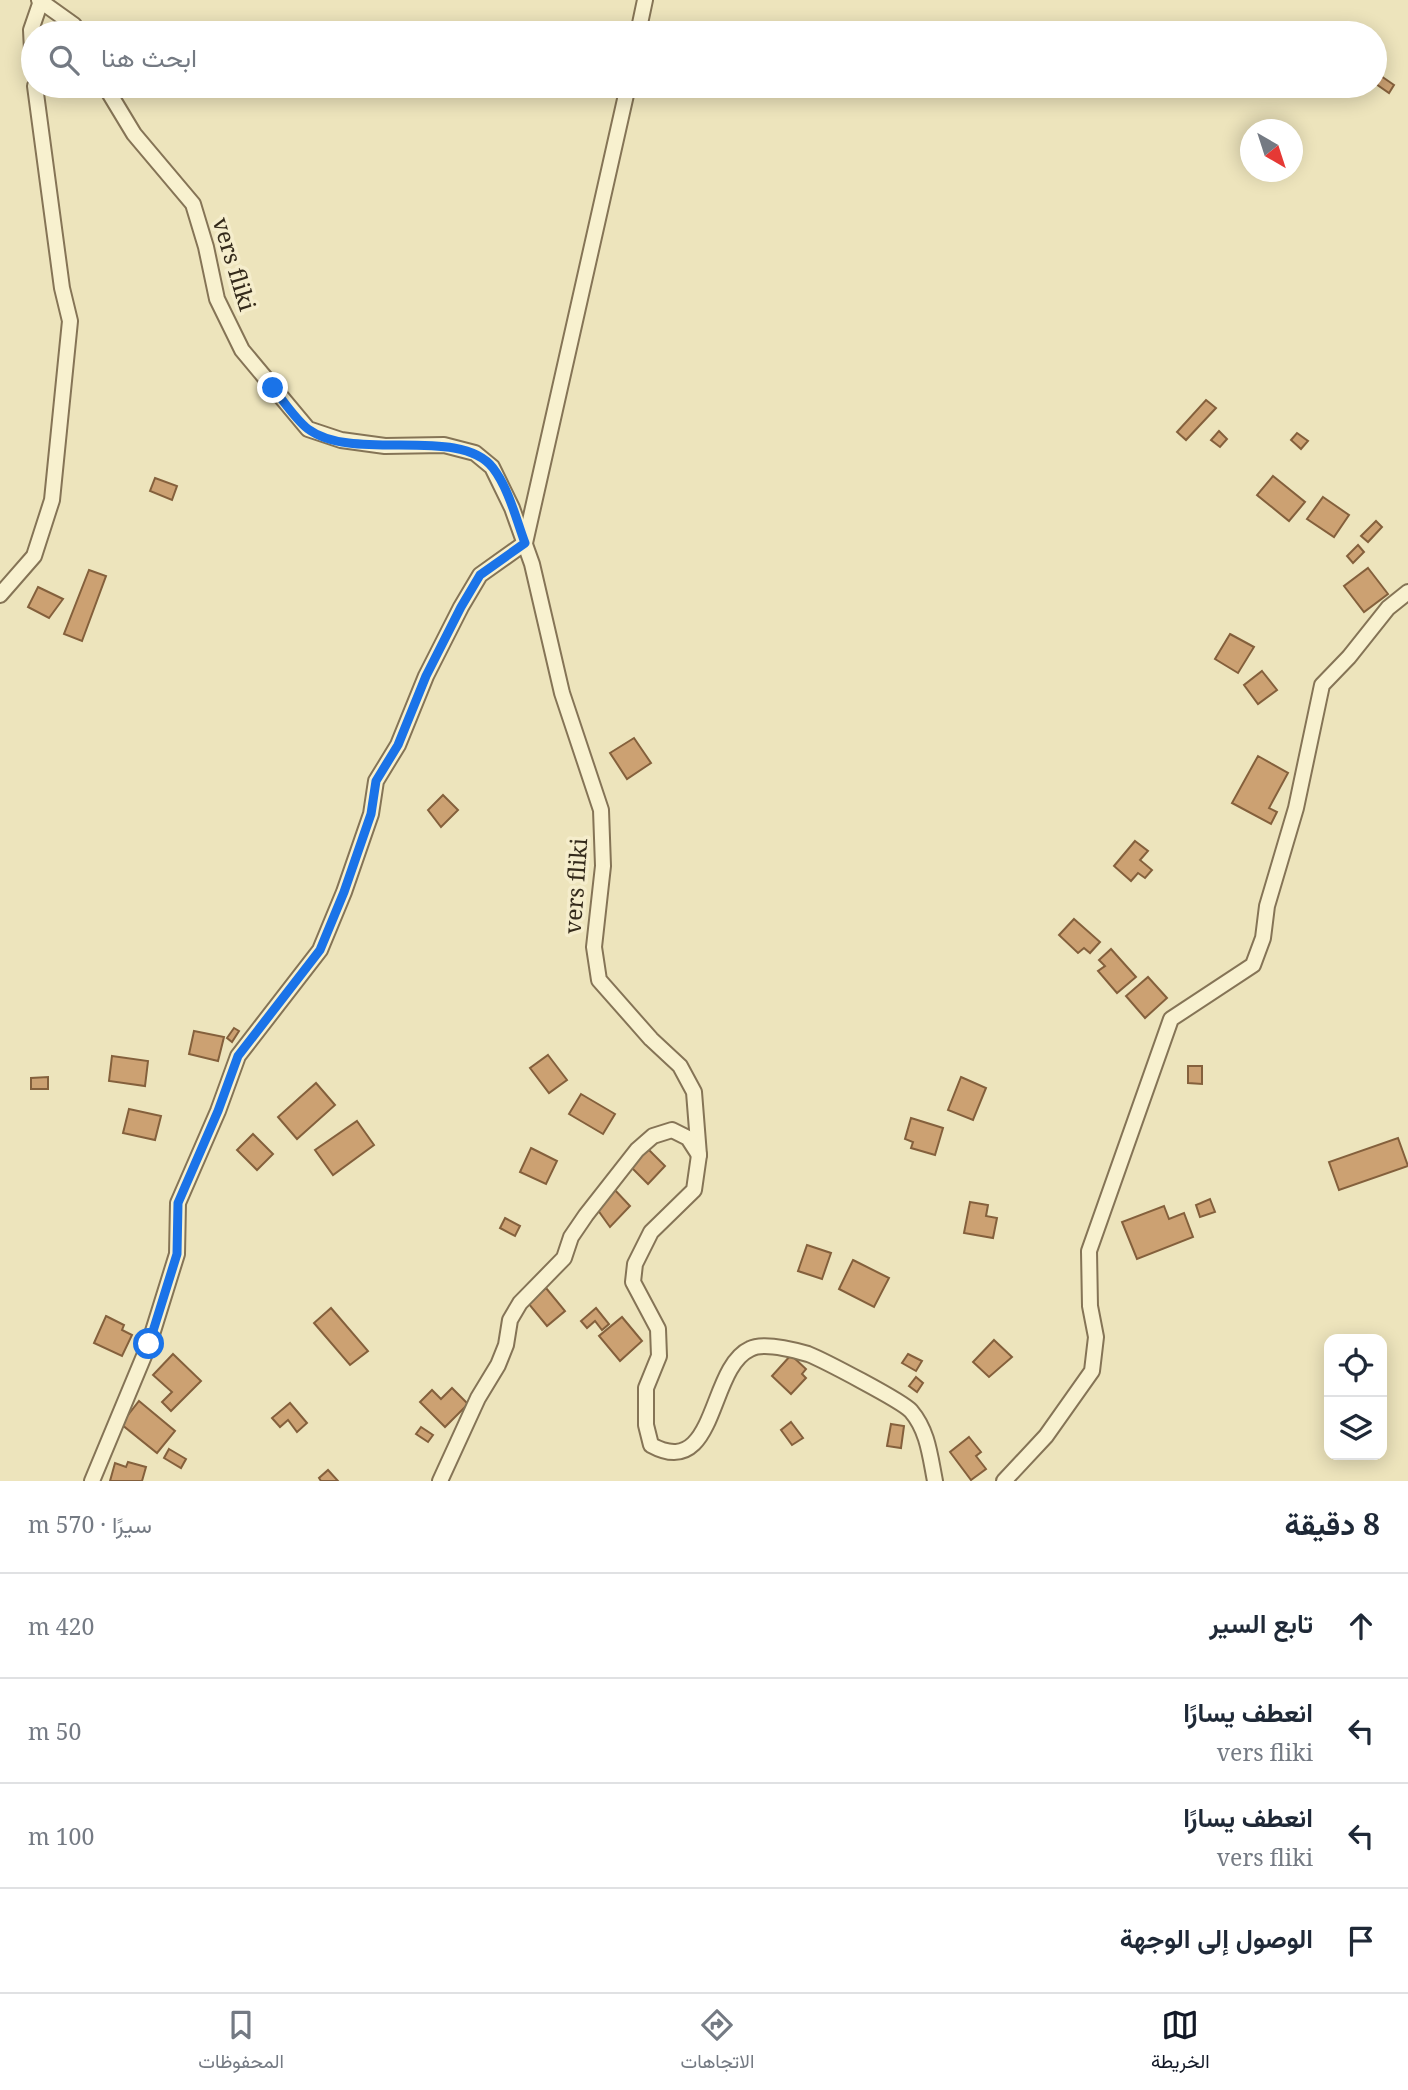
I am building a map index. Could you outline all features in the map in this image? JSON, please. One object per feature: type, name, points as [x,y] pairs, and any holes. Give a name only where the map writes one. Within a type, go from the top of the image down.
[{"type":"street","points":[[641,21],[645,0]]},
{"type":"street","points":[[34,21],[40,1],[68,21]]},
{"type":"street","points":[[0,595],[34,556],[52,500],[70,321],[62,288],[37,98]]},
{"type":"street","name":"vers fliki","points":[[112,98],[134,134],[192,204],[206,247],[217,299],[242,350],[308,429],[341,440],[385,446],[443,445],[475,453],[492,467],[502,484],[525,543],[562,693],[601,810],[603,866],[594,947],[599,980],[651,1039],[680,1066],[694,1092],[699,1155],[694,1190],[652,1232],[635,1264],[633,1282],[657,1329],[659,1356],[646,1388],[646,1425],[651,1445],[665,1453],[679,1453],[700,1438],[733,1362],[751,1348],[775,1348],[808,1354],[909,1409],[925,1434],[935,1481]]},
{"type":"street","points":[[92,1481],[149,1344],[177,1254],[178,1203],[218,1111],[238,1056],[320,950],[367,827],[376,781],[398,745],[426,676],[461,607],[480,575],[525,543],[625,98]]},
{"type":"street","points":[[1004,1481],[1046,1436],[1092,1371],[1096,1337],[1090,1306],[1089,1251],[1171,1018],[1253,965],[1263,938],[1267,906],[1296,807],[1322,685],[1349,657],[1388,608],[1408,592]]},
{"type":"street","points":[[440,1481],[472,1411],[498,1365],[515,1311],[565,1258],[571,1237],[611,1181],[637,1150],[653,1136],[673,1130],[688,1138],[699,1155]]},
{"type":"building","points":[[1387,80],[1394,85],[1389,93],[1387,92]]},
{"type":"building","points":[[1206,400],[1216,408],[1186,440],[1177,432]]},
{"type":"building","points":[[1219,431],[1227,439],[1220,447],[1211,440]]},
{"type":"building","points":[[1297,433],[1308,441],[1301,449],[1291,440]]},
{"type":"building","points":[[1273,476],[1305,502],[1289,521],[1257,495]]},
{"type":"building","points":[[155,478],[177,486],[172,500],[150,491]]},
{"type":"building","points":[[1323,497],[1349,515],[1334,537],[1307,519]]},
{"type":"building","points":[[1376,521],[1382,527],[1368,542],[1361,536]]},
{"type":"building","points":[[1358,545],[1364,552],[1353,563],[1347,556]]},
{"type":"building","points":[[1368,568],[1388,594],[1364,612],[1344,586]]},
{"type":"building","points":[[89,570],[106,576],[82,641],[64,634]]},
{"type":"building","points":[[38,587],[63,599],[49,618],[28,607]]},
{"type":"building","points":[[1230,634],[1254,647],[1238,673],[1215,659]]},
{"type":"building","points":[[1262,671],[1277,690],[1258,704],[1244,685]]},
{"type":"building","points":[[634,738],[651,763],[627,779],[610,753]]},
{"type":"building","points":[[1258,756],[1288,773],[1269,808],[1277,812],[1271,824],[1232,803]]},
{"type":"building","points":[[443,795],[458,810],[441,827],[428,810]]},
{"type":"building","points":[[1135,841],[1148,851],[1140,860],[1152,870],[1145,878],[1138,873],[1131,881],[1114,866]]},
{"type":"building","points":[[1074,919],[1100,942],[1090,953],[1084,948],[1078,953],[1059,935]]},
{"type":"building","points":[[1111,949],[1136,977],[1117,993],[1098,971],[1105,966],[1099,960]]},
{"type":"building","points":[[1148,977],[1167,998],[1145,1018],[1126,996]]},
{"type":"building","points":[[234,1028],[239,1031],[232,1042],[227,1038]]},
{"type":"building","points":[[194,1031],[224,1037],[218,1061],[189,1054]]},
{"type":"building","points":[[548,1055],[567,1080],[549,1093],[530,1068]]},
{"type":"building","points":[[112,1056],[148,1061],[145,1086],[109,1081]]},
{"type":"building","points":[[1188,1066],[1202,1066],[1202,1084],[1188,1083]]},
{"type":"building","points":[[48,1077],[48,1089],[31,1089],[31,1078]]},
{"type":"building","points":[[961,1077],[986,1088],[973,1120],[948,1110]]},
{"type":"building","points":[[316,1083],[335,1105],[297,1139],[278,1117]]},
{"type":"building","points":[[581,1094],[615,1114],[603,1134],[569,1114]]},
{"type":"building","points":[[129,1109],[161,1116],[155,1140],[123,1133]]},
{"type":"building","points":[[911,1118],[943,1128],[935,1155],[911,1148],[913,1142],[905,1139]]},
{"type":"building","points":[[357,1121],[374,1145],[333,1175],[315,1150]]},
{"type":"building","points":[[253,1134],[273,1154],[257,1170],[237,1150]]},
{"type":"building","points":[[1398,1138],[1408,1166],[1339,1190],[1329,1162]]},
{"type":"building","points":[[531,1148],[557,1161],[546,1184],[520,1172]]},
{"type":"building","points":[[648,1149],[665,1166],[648,1184],[631,1167]]},
{"type":"building","points":[[613,1188],[630,1206],[610,1227],[595,1206]]},
{"type":"building","points":[[1210,1199],[1215,1212],[1200,1217],[1196,1205]]},
{"type":"building","points":[[970,1202],[988,1205],[986,1216],[997,1218],[993,1238],[964,1233]]},
{"type":"building","points":[[1164,1206],[1169,1219],[1184,1213],[1193,1237],[1137,1259],[1122,1222]]},
{"type":"building","points":[[505,1218],[520,1226],[515,1236],[500,1228]]},
{"type":"building","points":[[807,1245],[831,1253],[822,1279],[798,1271]]},
{"type":"building","points":[[853,1260],[889,1278],[874,1307],[839,1289]]},
{"type":"building","points":[[546,1288],[565,1311],[547,1326],[528,1303]]},
{"type":"building","points":[[331,1308],[368,1351],[350,1365],[314,1323]]},
{"type":"building","points":[[596,1308],[609,1324],[602,1330],[595,1321],[587,1328],[581,1321]]},
{"type":"building","points":[[106,1316],[124,1325],[122,1330],[132,1335],[122,1356],[94,1343]]},
{"type":"building","points":[[622,1317],[642,1341],[620,1361],[599,1336]]},
{"type":"building","points":[[994,1340],[1012,1357],[989,1377],[973,1362]]},
{"type":"building","points":[[173,1354],[201,1381],[171,1411],[162,1402],[172,1392],[153,1375]]},
{"type":"building","points":[[908,1354],[922,1361],[916,1371],[902,1363]]},
{"type":"building","points":[[791,1355],[806,1369],[802,1374],[806,1378],[791,1394],[772,1376]]},
{"type":"building","points":[[916,1377],[923,1383],[917,1392],[909,1386]]},
{"type":"building","points":[[452,1388],[468,1404],[445,1427],[420,1402],[432,1390],[441,1399]]},
{"type":"building","points":[[139,1401],[175,1431],[157,1453],[121,1424]]},
{"type":"building","points":[[290,1403],[307,1423],[297,1432],[288,1420],[280,1427],[272,1418]]},
{"type":"building","points":[[791,1422],[803,1438],[792,1445],[781,1430]]},
{"type":"building","points":[[891,1424],[904,1426],[901,1448],[887,1446]]},
{"type":"building","points":[[421,1427],[433,1435],[428,1442],[416,1434]]},
{"type":"building","points":[[969,1437],[981,1452],[976,1456],[986,1469],[971,1480],[950,1452]]},
{"type":"building","points":[[169,1449],[186,1459],[181,1468],[164,1458]]},
{"type":"building","points":[[128,1462],[146,1467],[142,1481],[110,1481],[115,1463],[126,1467]]},
{"type":"building","points":[[328,1470],[338,1481],[321,1481],[319,1478]]},
{"type":"route","points":[[149,1344],[177,1254],[178,1203],[218,1111],[238,1056],[320,950],[344,892],[371,814],[376,781],[398,745],[426,676],[461,607],[480,575],[525,543],[502,484],[492,467],[475,453],[443,445],[385,446],[341,440],[308,429],[273,388]]}]
